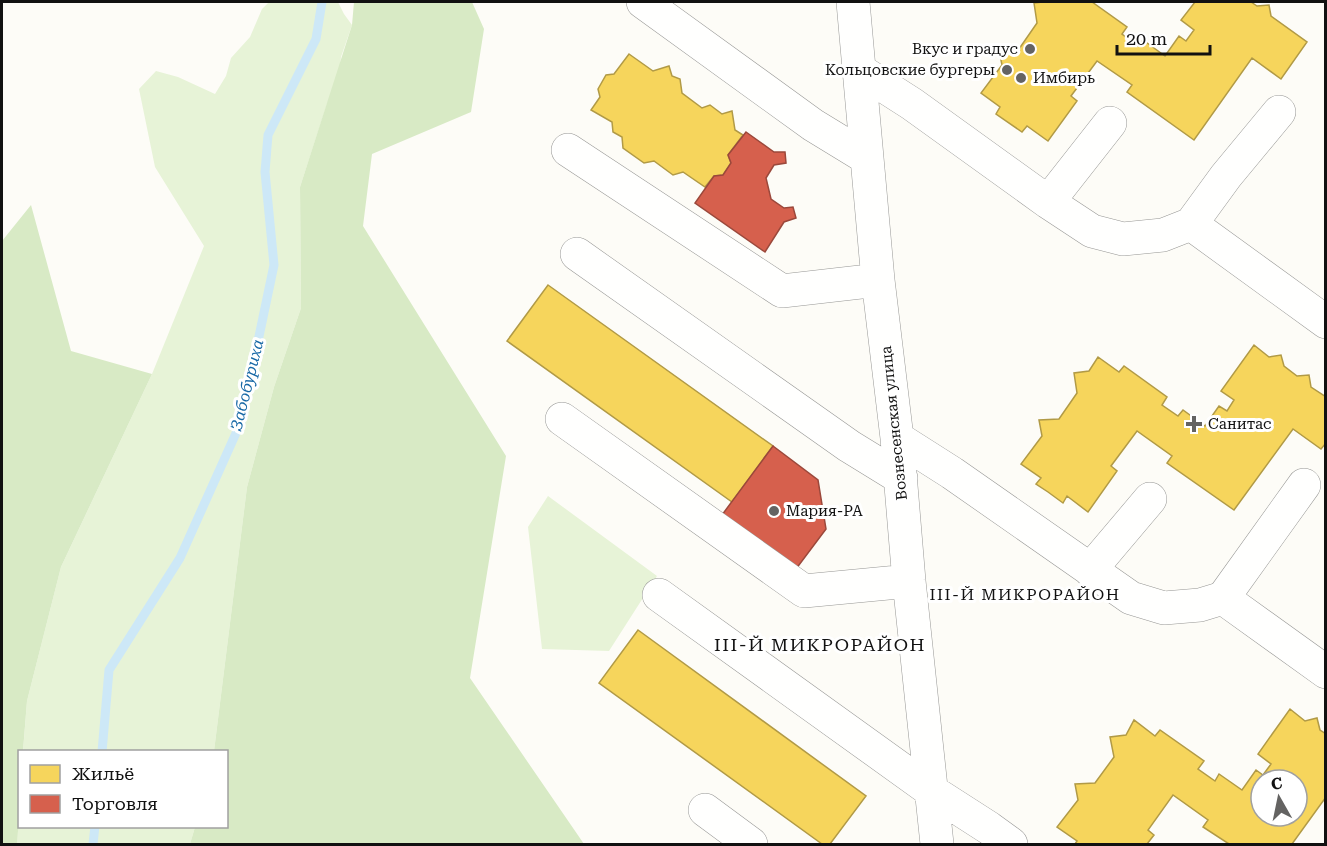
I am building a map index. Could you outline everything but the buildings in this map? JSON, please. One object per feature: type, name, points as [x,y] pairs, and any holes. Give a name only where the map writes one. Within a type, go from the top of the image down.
[{"type":"street","points":[[643,2],[813,125],[867,158]]},
{"type":"street","name":"Вознесенская улица","points":[[853,2],[878,280],[897,438],[909,581],[937,844]]},
{"type":"street","points":[[859,70],[912,104],[1092,231],[1123,239],[1163,235],[1191,224],[1226,176],[1279,112]]},
{"type":"street","points":[[1048,202],[1110,123]]},
{"type":"street","points":[[568,150],[782,291],[878,280]]},
{"type":"street","points":[[1191,224],[1326,322]]},
{"type":"street","points":[[577,254],[849,446],[901,478]]},
{"type":"street","points":[[562,419],[804,591],[909,581]]},
{"type":"street","points":[[897,438],[952,473],[1131,597],[1164,608],[1200,605],[1223,598],[1304,485]]},
{"type":"street","points":[[1090,570],[1150,499]]},
{"type":"street","points":[[659,595],[933,792],[1011,844]]},
{"type":"street","points":[[1223,598],[1326,672]]},
{"type":"street","points":[[705,810],[751,844]]},
{"type":"green space","points":[[269,2],[338,2],[352,25],[341,57],[339,79],[327,104],[300,187],[301,308],[274,387],[247,487],[214,750],[23,750],[27,701],[61,567],[152,374],[204,246],[155,167],[139,89],[156,71],[178,77],[215,94],[226,76],[231,58],[250,37],[262,9]]},
{"type":"green space","points":[[354,2],[472,2],[484,29],[471,112],[372,154],[363,226],[506,456],[470,678],[584,844],[190,844],[195,828],[228,828],[228,750],[214,750],[247,487],[274,387],[301,308],[300,187],[352,25]]},
{"type":"green space","points":[[31,205],[71,351],[152,374],[61,567],[27,701],[23,750],[18,750],[17,844],[2,844],[2,241]]},
{"type":"green space","points":[[548,496],[657,576],[609,651],[542,649],[528,527]]},
{"type":"green space","points":[[18,824],[18,828],[195,828],[190,844],[17,844]]},
{"type":"waterway","name":"Забобуриха","points":[[102,750],[109,670],[180,558],[241,422],[274,265],[265,172],[268,135],[316,39],[322,2]]},
{"type":"waterway","name":"Забобуриха","points":[[93,844],[95,828]]},
{"type":"place","name":"Вкус и градус","points":[[1030,49]]},
{"type":"place","name":"Кольцовские бургеры","points":[[1007,70]]},
{"type":"place","name":"Имбирь","points":[[1021,78]]},
{"type":"place","name":"Санитас","points":[[1194,424]]},
{"type":"place","name":"Мария-РА","points":[[774,511]]},
{"type":"district","name":"III-Й МИКРОРАЙОН","points":[[1025,594]]},
{"type":"district","name":"III-Й МИКРОРАЙОН","points":[[820,644]]}]
